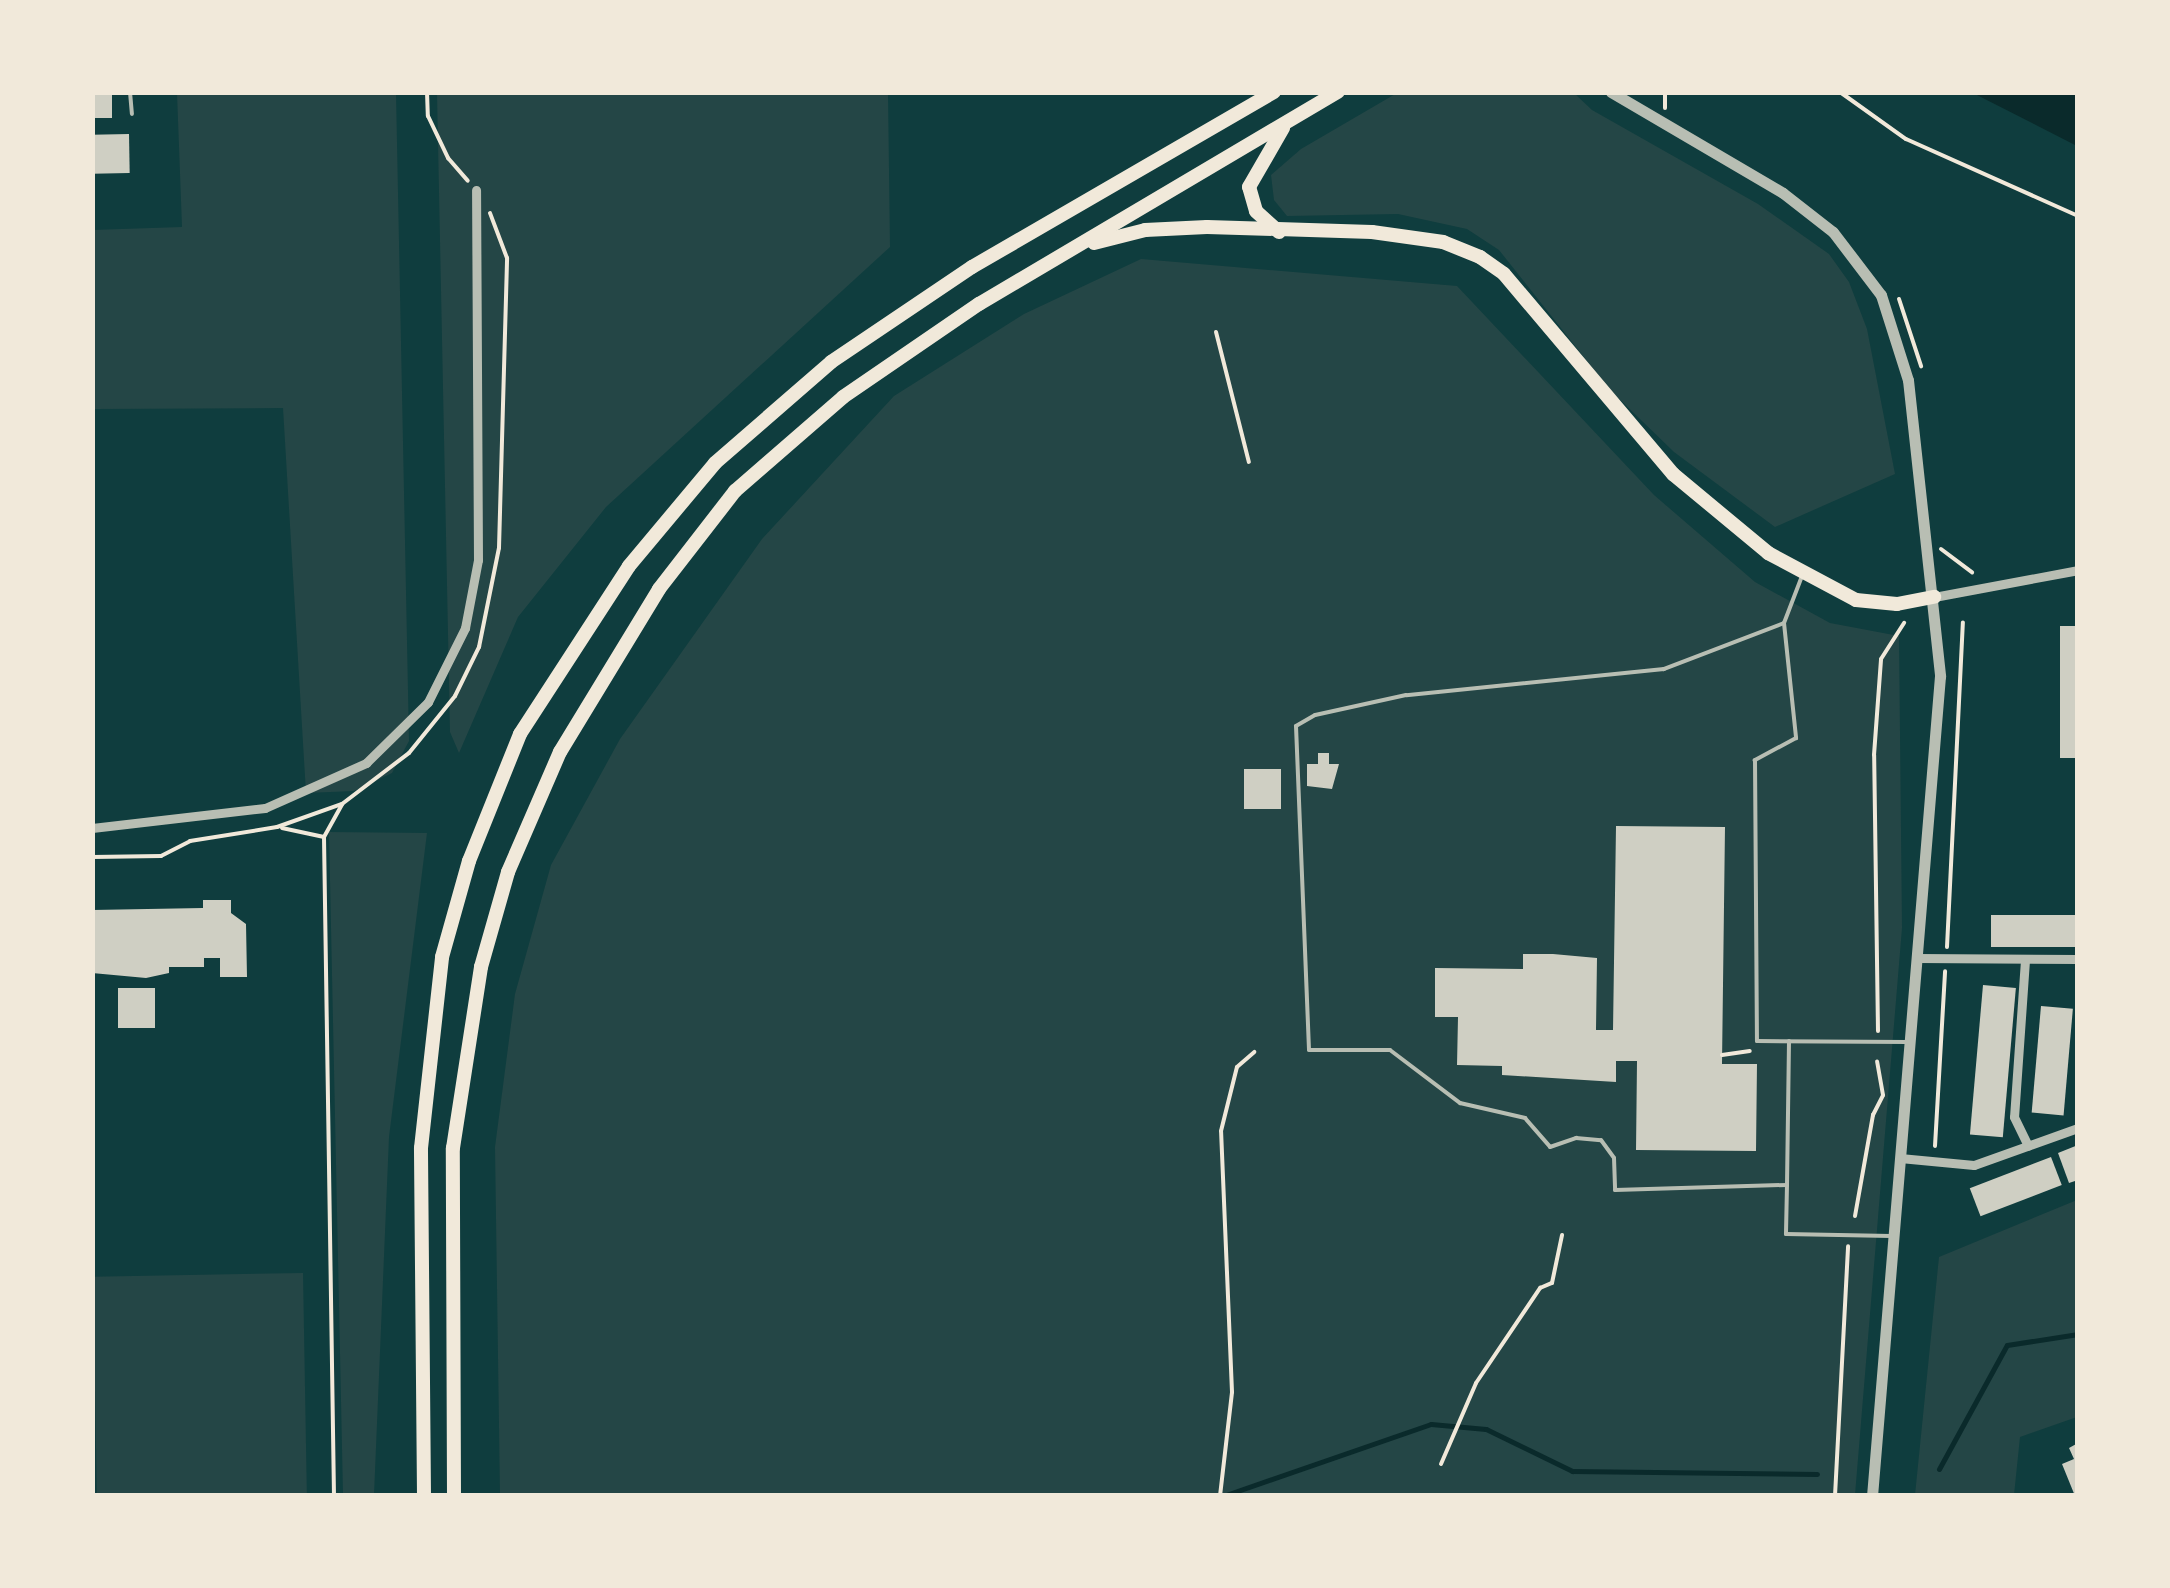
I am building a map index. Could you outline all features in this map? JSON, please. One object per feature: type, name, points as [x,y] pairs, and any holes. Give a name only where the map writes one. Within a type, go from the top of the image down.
[{"type":"highway","points":[[1246,109],[1258,92]]},
{"type":"highway","points":[[424,1496],[421,1148],[442,957],[469,862],[520,734],[629,566],[715,463],[830,362],[972,268],[1274,92]]},
{"type":"highway","points":[[454,1496],[453,1148],[481,966],[508,872],[560,752],[659,590],[734,491],[843,397],[979,304],[1338,92]]},
{"type":"highway","points":[[1279,232],[1256,211],[1249,187],[1288,122]]},
{"type":"highway","points":[[1079,247],[1145,230],[1279,232],[1413,236],[1480,256],[1504,274],[1673,474],[1802,576],[1856,600],[1897,604],[1934,597]]},
{"type":"street","points":[[1611,92],[1783,193],[1834,232],[1867,271],[1892,320],[1908,380],[1940,676],[1872,1496]]},
{"type":"street","points":[[92,828],[264,808],[366,763],[428,702],[466,628],[478,560],[476,190]]},
{"type":"street","points":[[1934,597],[2078,570]]},
{"type":"street","points":[[1917,958],[2078,959]]},
{"type":"street","points":[[2025,960],[2014,1117],[2028,1146]]},
{"type":"street","points":[[1900,1158],[1974,1165],[2078,1128]]},
{"type":"lane","points":[[130,92],[132,114]]},
{"type":"lane","points":[[1802,576],[1784,623],[1796,738],[1755,760],[1757,1041],[1910,1042]]},
{"type":"lane","points":[[1784,623],[1664,669],[1406,695],[1315,715],[1296,726],[1309,1050],[1390,1050],[1460,1103],[1526,1118],[1550,1147],[1576,1138],[1601,1140],[1614,1158],[1615,1190],[1787,1185]]},
{"type":"lane","points":[[1788,1041],[1786,1234],[1894,1236]]},
{"type":"path","points":[[92,857],[161,856],[190,841],[277,828],[342,804],[409,753],[455,696],[494,596],[506,258],[496,221],[448,158],[428,116],[427,92]]},
{"type":"path","points":[[1663,112],[1665,92]]},
{"type":"path","points":[[1840,92],[1906,139],[2078,216]]},
{"type":"path","points":[[1892,286],[1906,311],[1922,376]]},
{"type":"path","points":[[1216,332],[1249,462]]},
{"type":"path","points":[[1938,540],[1950,560],[1972,572]]},
{"type":"path","points":[[1934,1162],[1963,622]]},
{"type":"path","points":[[1878,1031],[1875,738],[1882,658],[1904,624]]},
{"type":"path","points":[[334,1496],[324,837],[342,804]]},
{"type":"path","points":[[277,828],[324,837]]},
{"type":"path","points":[[1722,1056],[1746,1056],[1757,1041]]},
{"type":"path","points":[[1220,1496],[1232,1392],[1221,1131],[1238,1067],[1254,1052]]},
{"type":"path","points":[[1855,1216],[1873,1115],[1883,1095],[1877,1062]]},
{"type":"path","points":[[1442,1464],[1476,1383],[1540,1288],[1552,1282],[1562,1235]]},
{"type":"path","points":[[1834,1496],[1848,1246]]},
{"type":"shaded area","points":[[177,93],[396,93],[409,741],[392,773],[354,791],[306,793],[283,408],[93,409],[92,230],[182,227]]},
{"type":"shaded area","points":[[437,93],[888,93],[890,247],[606,507],[518,617],[459,753],[450,732]]},
{"type":"shaded area","points":[[1397,93],[1574,93],[1592,110],[1758,204],[1829,254],[1849,282],[1867,329],[1895,474],[1775,527],[1674,452],[1610,390],[1499,250],[1467,229],[1398,214],[1287,216],[1274,200],[1271,175],[1301,149]]},
{"type":"shaded area","points":[[1973,93],[2077,93],[2077,146],[2075,145]]},
{"type":"shaded area","points":[[1141,259],[1457,286],[1654,495],[1755,582],[1830,623],[1899,636],[1902,928],[1855,1495],[500,1496],[495,1147],[515,994],[551,865],[620,739],[762,539],[894,396],[1024,314]]},
{"type":"shaded area","points":[[329,832],[427,833],[389,1137],[374,1495],[343,1495]]},
{"type":"shaded area","points":[[2077,1200],[2077,1417],[2020,1437],[2014,1495],[1915,1495],[1939,1257]]},
{"type":"shaded area","points":[[303,1273],[307,1495],[97,1496],[93,1277]]},
{"type":"building","points":[[92,92],[112,92],[112,118],[92,118]]},
{"type":"building","points":[[129,134],[130,173],[93,174],[92,135]]},
{"type":"building","points":[[2060,626],[2078,626],[2078,758],[2060,758]]},
{"type":"building","points":[[1318,753],[1329,753],[1329,764],[1339,764],[1332,789],[1307,786],[1307,764],[1318,764]]},
{"type":"building","points":[[1244,769],[1281,769],[1281,809],[1244,809]]},
{"type":"building","points":[[1616,826],[1725,827],[1722,1064],[1757,1064],[1756,1151],[1636,1150],[1637,1061],[1616,1061],[1616,1082],[1502,1075],[1502,1066],[1457,1065],[1458,1017],[1435,1017],[1435,968],[1523,969],[1523,954],[1553,954],[1597,958],[1596,1030],[1613,1030]]},
{"type":"building","points":[[203,900],[231,900],[231,913],[246,924],[247,977],[220,977],[220,958],[204,958],[204,967],[169,967],[169,973],[146,978],[92,973],[92,910],[203,908]]},
{"type":"building","points":[[1991,915],[2078,915],[2078,947],[1991,947]]},
{"type":"building","points":[[1983,985],[2016,988],[2003,1137],[1970,1134]]},
{"type":"building","points":[[118,988],[155,988],[155,1028],[118,1028]]},
{"type":"building","points":[[2041,1006],[2073,1009],[2064,1115],[2032,1113]]},
{"type":"building","points":[[2078,1145],[2078,1180],[2069,1183],[2058,1153]]},
{"type":"building","points":[[2051,1157],[2062,1185],[1981,1216],[1970,1188]]},
{"type":"building","points":[[2078,1443],[2075,1496],[2062,1464],[2074,1459],[2069,1448]]},
{"type":"waterway","points":[[1939,1469],[2007,1345],[2078,1334]]},
{"type":"waterway","points":[[1223,1496],[1431,1424],[1486,1429],[1572,1471],[1817,1474]]},
{"type":"waterway","points":[[734,1496],[754,1496]]},
{"type":"waterway","points":[[913,1496],[926,1496]]}]
